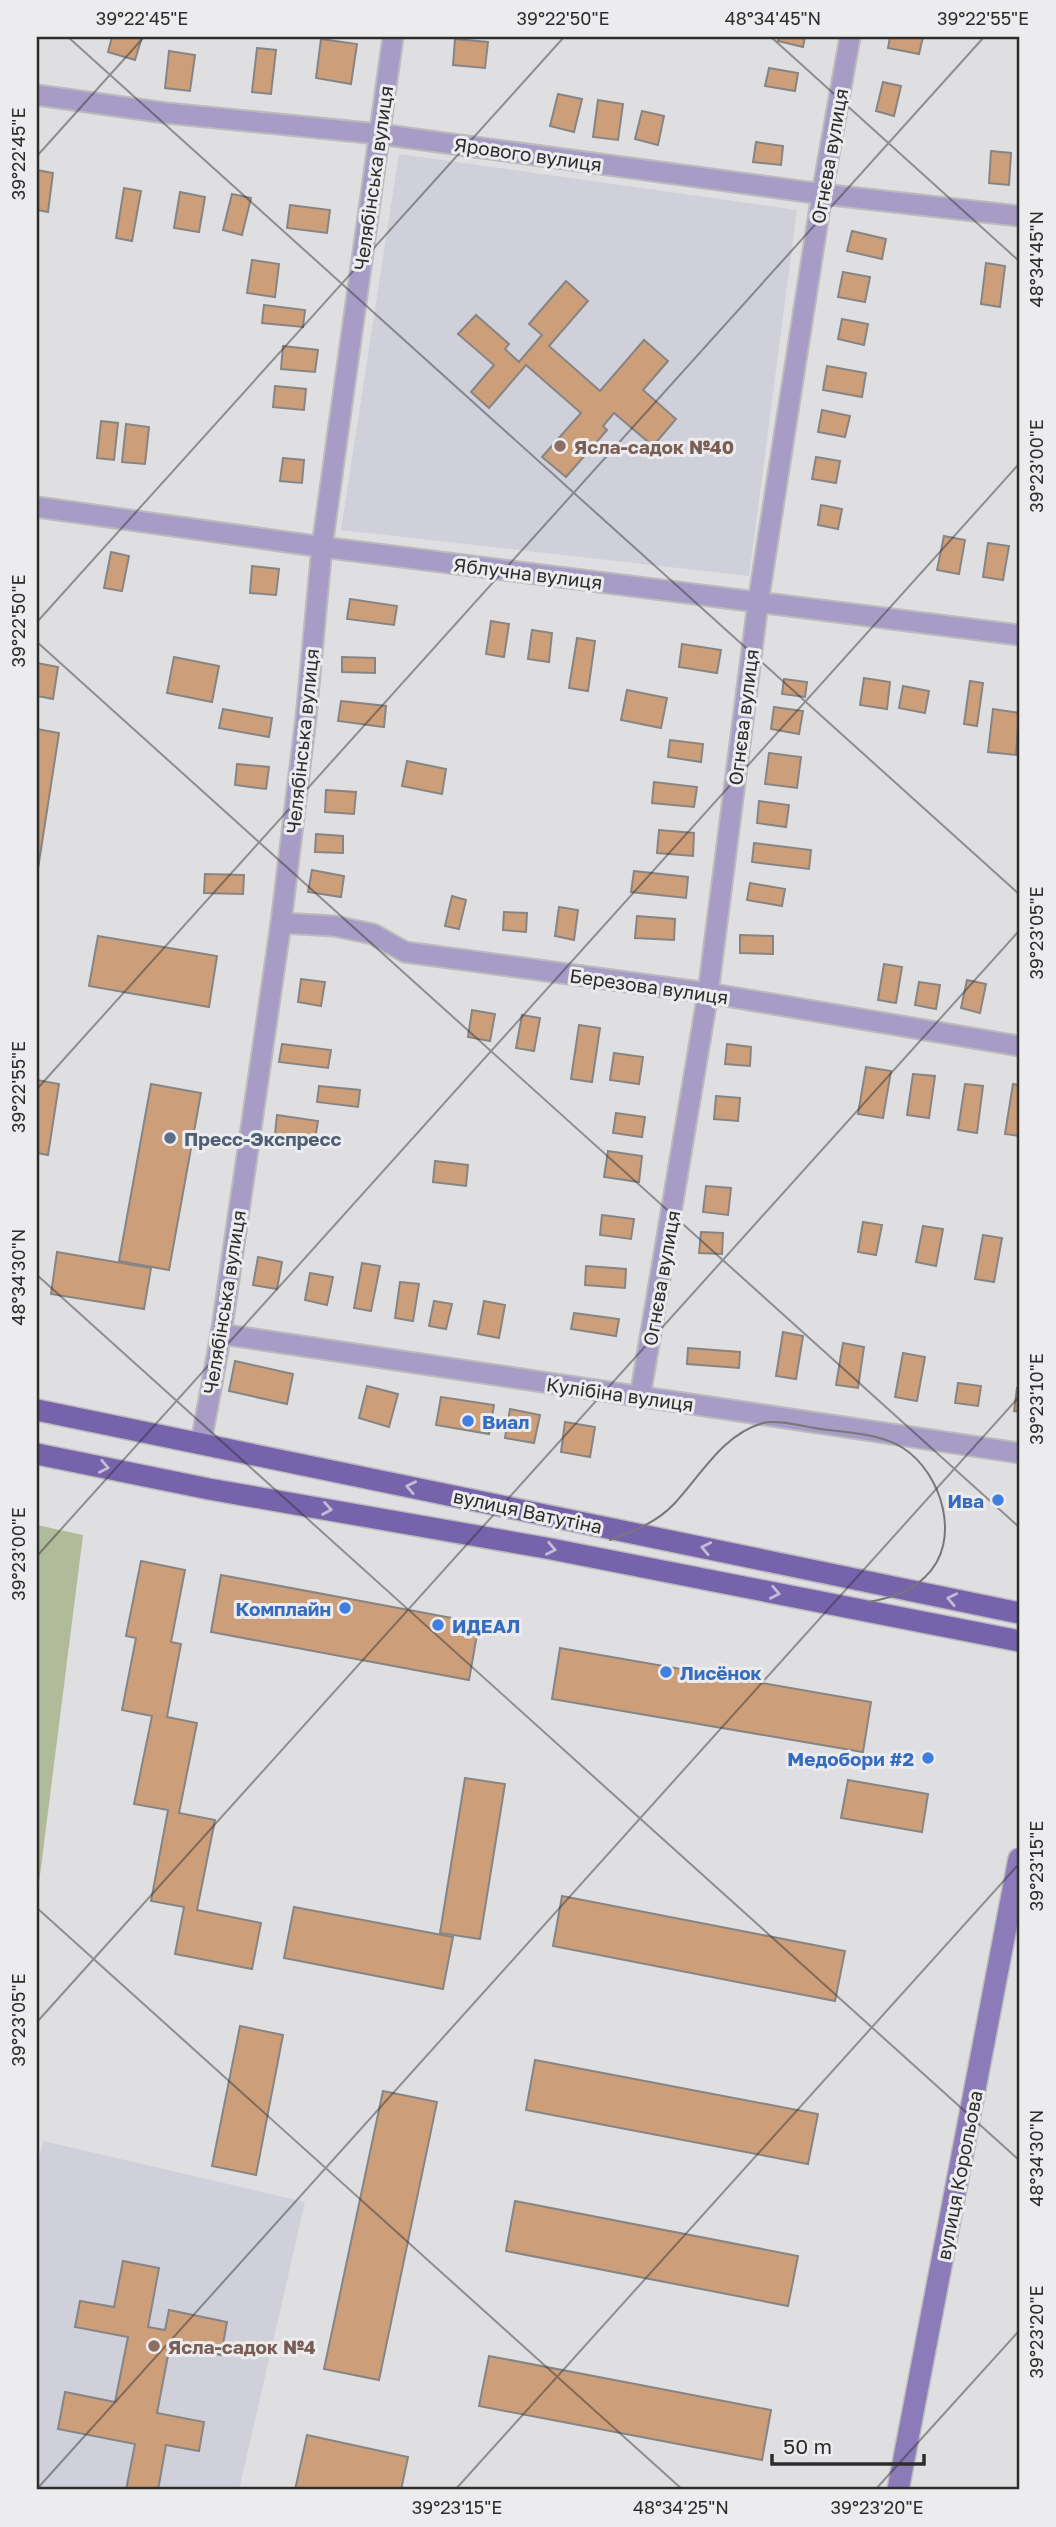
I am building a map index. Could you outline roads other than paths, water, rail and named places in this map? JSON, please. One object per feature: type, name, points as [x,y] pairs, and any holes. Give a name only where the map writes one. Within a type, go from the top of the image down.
[{"type":"main road","name":"вулиця Ватутіна","points":[[37,1410],[1019,1613]]},
{"type":"main road","name":"вулиця Ватутіна","points":[[37,1454],[209,1489],[546,1548],[1019,1641]]},
{"type":"street","name":"Челябінська вулиця","points":[[201,1443],[221,1334],[281,923],[306,717],[322,547],[393,37]]},
{"type":"street","name":"Огнєва вулиця","points":[[640,1397],[708,993],[758,603],[822,194],[850,37]]},
{"type":"street","name":"Ярового вулиця","points":[[37,95],[166,113],[379,134],[822,194],[1019,216]]},
{"type":"street","name":"Яблучна вулиця","points":[[37,507],[322,547],[1019,635]]},
{"type":"street","name":"Березова вулиця","points":[[281,923],[334,926],[373,934],[405,952],[708,993],[1019,1046]]},
{"type":"street","name":"Кулібіна вулиця","points":[[221,1334],[1019,1453]]},
{"type":"street","name":"вулиця Корольова","points":[[898,2490],[1019,1859]]},
{"type":"tram line","points":[[610,1540],[636,1530],[660,1516],[674,1504],[724,1446],[736,1436],[763,1423],[783,1423],[874,1436],[894,1443],[917,1459],[937,1491],[945,1527],[943,1546],[937,1562],[925,1577],[899,1594],[868,1602]]},
{"type":"place","name":"Ясла-садок №40","points":[[560,446]]},
{"type":"place","name":"Пресс-Экспресс","points":[[170,1138]]},
{"type":"place","name":"Виал","points":[[468,1421]]},
{"type":"place","name":"Ива","points":[[998,1500]]},
{"type":"place","name":"Комплайн","points":[[345,1608]]},
{"type":"place","name":"ИДЕАЛ","points":[[438,1625]]},
{"type":"place","name":"Лисёнок","points":[[666,1672]]},
{"type":"place","name":"Медобори #2","points":[[928,1758]]},
{"type":"place","name":"Ясла-садок №4","points":[[154,2346]]}]
